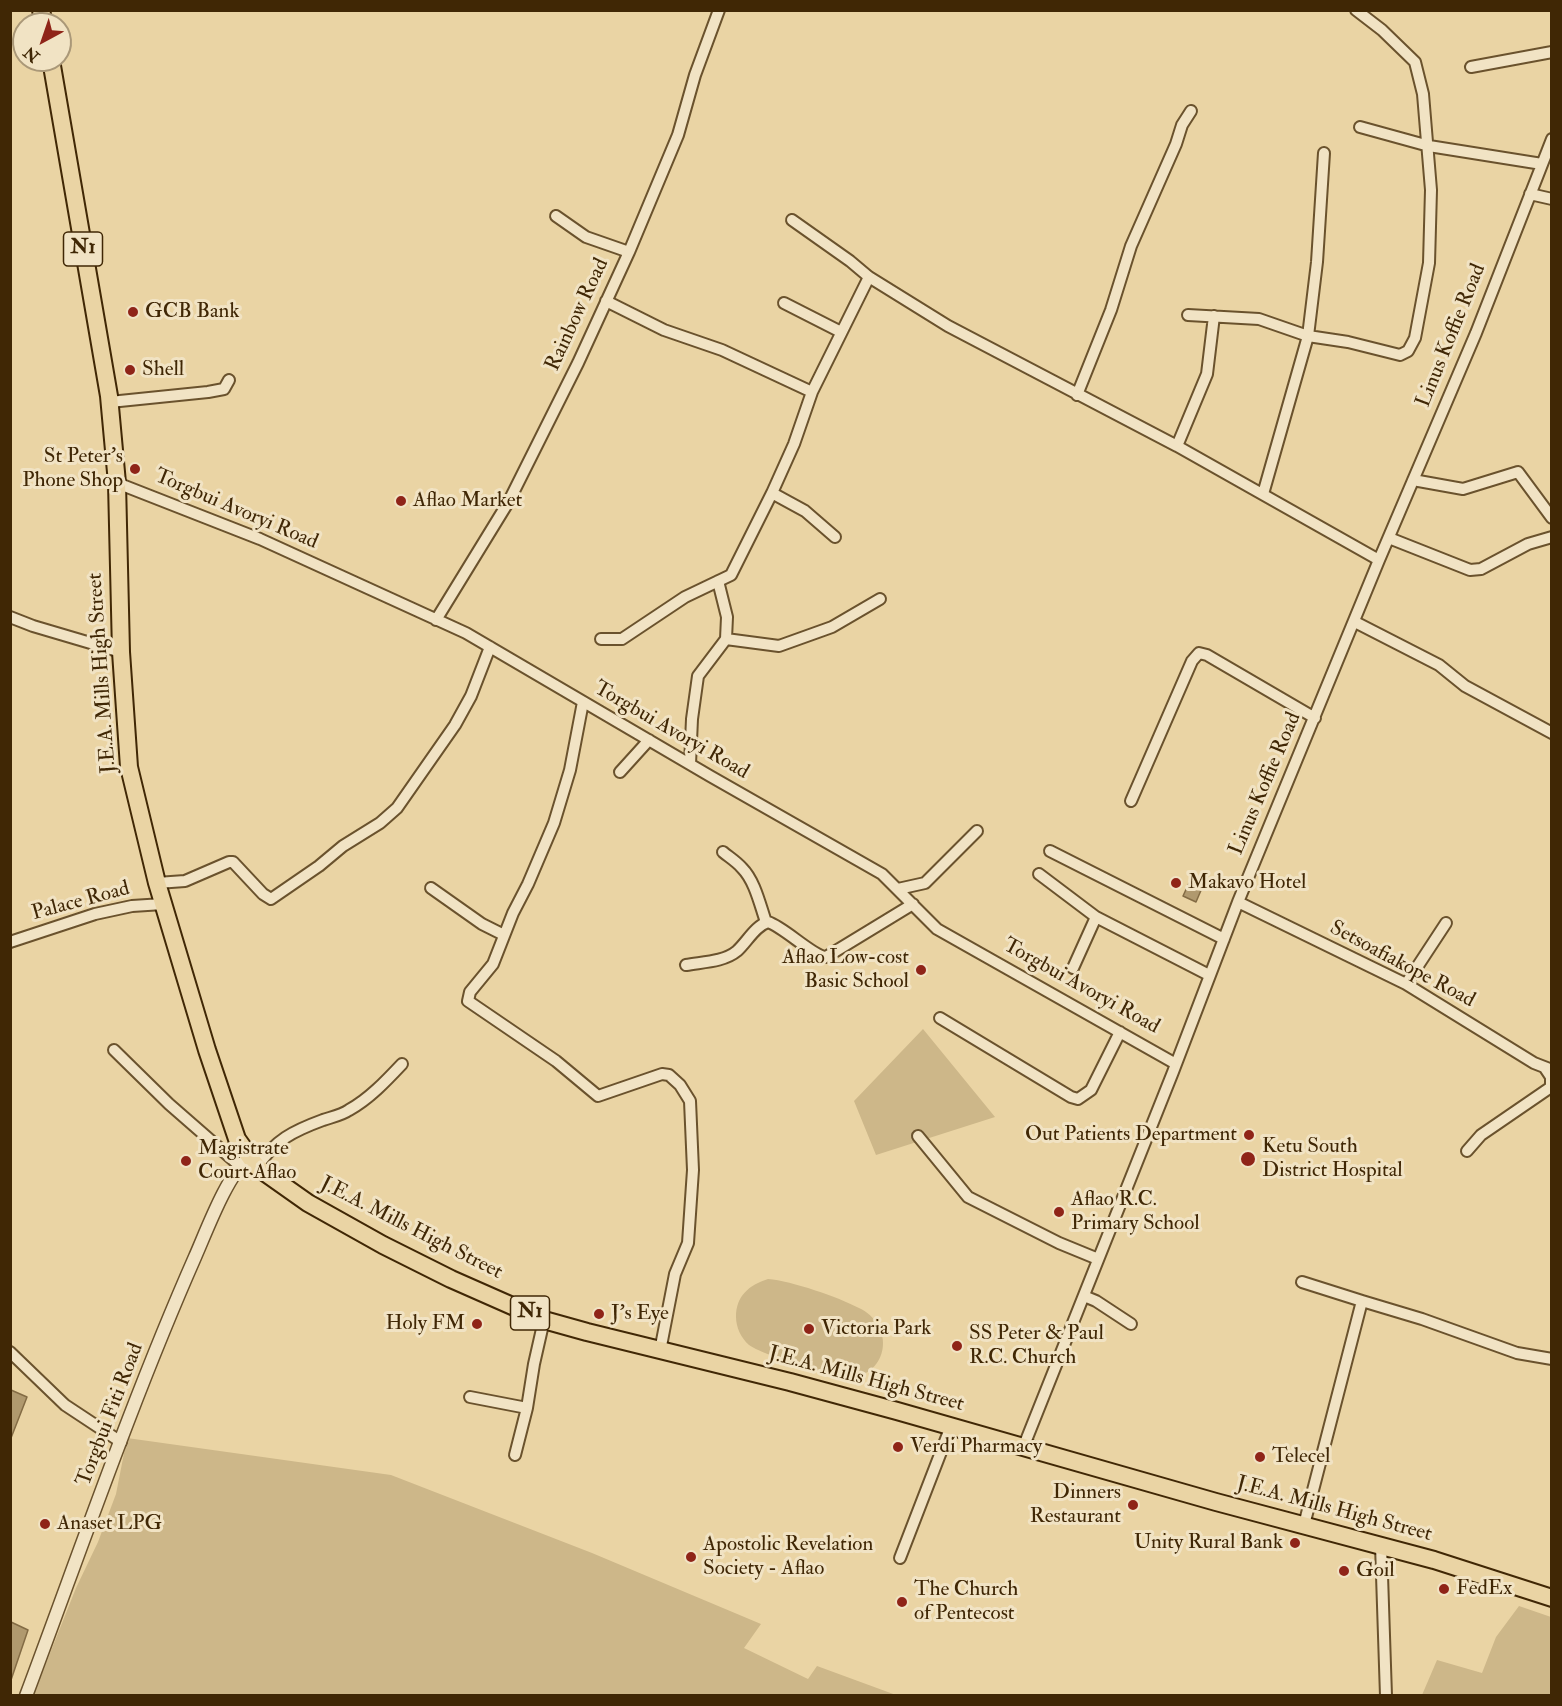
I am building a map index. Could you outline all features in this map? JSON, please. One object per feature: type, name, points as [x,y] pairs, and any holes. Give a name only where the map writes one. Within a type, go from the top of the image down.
[{"type":"highway","name":"N1","points":[[53,72],[110,402]]},
{"type":"highway","name":"J.E.A. Mills High Street","points":[[110,402],[117,483],[121,652],[127,753],[163,904],[207,1050],[237,1139],[249,1164],[308,1203],[383,1245],[544,1320],[790,1382],[951,1426],[1023,1448],[1434,1560],[1551,1598]]},
{"type":"street","name":"Rainbow Road","points":[[436,620],[509,501],[629,252],[678,135],[695,75],[719,10]]},
{"type":"street","points":[[1188,315],[1259,319],[1308,336],[1348,342],[1400,355],[1408,351],[1415,339],[1429,263],[1431,190],[1429,146],[1418,66],[1382,30],[1356,10]]},
{"type":"street","points":[[1471,67],[1551,52]]},
{"type":"street","points":[[1077,395],[1111,310],[1131,246],[1176,144],[1182,125],[1191,111]]},
{"type":"street","points":[[1360,127],[1429,146],[1542,164]]},
{"type":"street","name":"Linus Koffie Road","points":[[1023,1448],[1238,902],[1379,560],[1476,333],[1551,139]]},
{"type":"street","points":[[1263,494],[1308,336],[1317,262],[1324,153]]},
{"type":"street","points":[[1530,194],[1551,199]]},
{"type":"street","points":[[556,216],[586,237],[629,252]]},
{"type":"street","points":[[792,220],[869,277],[948,326],[1177,446],[1379,560]]},
{"type":"street","points":[[601,639],[622,639],[685,597],[731,575],[794,444],[812,392],[869,277]]},
{"type":"street","points":[[606,301],[664,330],[722,350],[812,392]]},
{"type":"street","points":[[784,303],[841,332]]},
{"type":"street","points":[[1177,446],[1207,374],[1214,316]]},
{"type":"street","points":[[110,402],[224,389],[229,380]]},
{"type":"street","points":[[1413,480],[1463,489],[1478,486],[1511,472],[1518,472],[1551,518]]},
{"type":"street","name":"Torgbui Avoryi Road","points":[[117,483],[260,538],[466,633],[882,874],[937,929],[1176,1064]]},
{"type":"street","points":[[772,493],[804,511],[835,537]]},
{"type":"street","points":[[1389,538],[1470,570],[1481,569],[1528,544],[1551,537]]},
{"type":"street","points":[[690,764],[692,719],[698,676],[726,639],[727,617],[718,581]]},
{"type":"street","points":[[726,639],[779,646],[832,627],[880,599]]},
{"type":"street","points":[[10,617],[121,652]]},
{"type":"street","points":[[1354,622],[1439,665],[1465,686],[1551,733]]},
{"type":"street","points":[[157,883],[185,881],[233,862],[271,899],[319,866],[343,846],[380,823],[397,808],[454,725],[471,696],[490,647]]},
{"type":"street","points":[[1131,801],[1192,661],[1199,653],[1207,655],[1315,718]]},
{"type":"street","points":[[583,702],[570,770],[554,823],[493,964],[470,992],[468,1001],[556,1061],[598,1096],[662,1074],[669,1075],[688,1095],[691,1106],[693,1170],[688,1243],[675,1274],[660,1351]]},
{"type":"street","points":[[620,772],[649,740]]},
{"type":"street","points":[[898,889],[925,883],[977,831]]},
{"type":"street","points":[[1050,851],[1224,939]]},
{"type":"street","points":[[723,852],[743,868],[756,892],[766,922]]},
{"type":"street","points":[[1039,874],[1096,917],[1209,975]]},
{"type":"street","points":[[431,888],[482,924],[504,935]]},
{"type":"street","name":"Setsoafiakope Road","points":[[1238,902],[1406,984],[1548,1069]]},
{"type":"street","name":"Palace Road","points":[[10,942],[95,914],[132,906],[163,904]]},
{"type":"street","points":[[766,922],[773,923],[818,955],[826,957],[912,904]]},
{"type":"street","points":[[1073,968],[1096,917]]},
{"type":"street","points":[[686,965],[730,956],[766,922]]},
{"type":"street","points":[[1406,984],[1446,922]]},
{"type":"street","points":[[940,1018],[1078,1099],[1091,1090],[1120,1032]]},
{"type":"street","points":[[114,1050],[169,1104],[249,1164],[281,1139],[307,1126],[349,1111],[383,1085],[402,1064]]},
{"type":"street","points":[[1467,1151],[1480,1135],[1551,1087],[1548,1069]]},
{"type":"street","points":[[918,1137],[968,1197],[1059,1243],[1098,1259]]},
{"type":"street","name":"Torgbui Fiti Road","points":[[26,1695],[175,1304],[233,1175],[249,1164]]},
{"type":"street","points":[[1302,1282],[1422,1319],[1517,1353],[1551,1359]]},
{"type":"street","points":[[1084,1296],[1096,1301],[1131,1324]]},
{"type":"street","points":[[1304,1525],[1362,1300]]},
{"type":"street","points":[[514,1455],[527,1408],[544,1320]]},
{"type":"street","points":[[10,1352],[65,1405],[121,1442]]},
{"type":"street","points":[[470,1397],[527,1408]]},
{"type":"street","points":[[900,1558],[951,1426]]},
{"type":"street","points":[[1381,1545],[1386,1695]]},
{"type":"shaded area","points":[[1189,883],[1202,888],[1196,902],[1183,896]]},
{"type":"shaded area","points":[[923,1029],[995,1117],[876,1155],[854,1101]]},
{"type":"shaded area","name":"Victoria Park","points":[[768,1279],[802,1286],[850,1304],[870,1315],[882,1335],[881,1357],[875,1366],[866,1373],[853,1378],[845,1378],[800,1366],[749,1345],[741,1336],[737,1325],[738,1303],[750,1288]]},
{"type":"shaded area","points":[[11,1390],[27,1397],[11,1438]]},
{"type":"shaded area","points":[[127,1438],[391,1475],[592,1553],[761,1624],[744,1648],[808,1679],[817,1666],[896,1695],[33,1696],[116,1494]]},
{"type":"shaded area","points":[[1519,1606],[1551,1617],[1551,1695],[1422,1695],[1437,1660],[1482,1673],[1496,1637]]},
{"type":"shaded area","points":[[11,1622],[28,1630],[11,1680]]},
{"type":"place","name":"GCB Bank","points":[[133,312]]},
{"type":"place","name":"Shell","points":[[130,370]]},
{"type":"place","name":"St Peter's Phone Shop","points":[[135,469]]},
{"type":"place","name":"Aflao Market","points":[[401,501]]},
{"type":"place","name":"Makavo Hotel","points":[[1176,883]]},
{"type":"place","name":"Aflao Low-cost Basic School","points":[[921,970]]},
{"type":"place","name":"Out Patients Department","points":[[1249,1135]]},
{"type":"place","name":"Ketu South District Hospital","points":[[1248,1159]]},
{"type":"place","name":"Magistrate Court Aflao","points":[[186,1161]]},
{"type":"place","name":"Aflao R.C. Primary School","points":[[1059,1212]]},
{"type":"place","name":"J's Eye","points":[[599,1314]]},
{"type":"place","name":"Holy FM","points":[[477,1324]]},
{"type":"place","name":"Victoria Park","points":[[809,1329]]},
{"type":"place","name":"SS Peter & Paul R.C. Church","points":[[957,1346]]},
{"type":"place","name":"Verdi Pharmacy","points":[[898,1447]]},
{"type":"place","name":"Telecel","points":[[1260,1457]]},
{"type":"place","name":"Dinners Restaurant","points":[[1133,1505]]},
{"type":"place","name":"Anaset LPG","points":[[45,1524]]},
{"type":"place","name":"Unity Rural Bank","points":[[1295,1543]]},
{"type":"place","name":"Apostolic Revelation Society - Aflao","points":[[691,1557]]},
{"type":"place","name":"Goil","points":[[1344,1571]]},
{"type":"place","name":"FedEx","points":[[1444,1589]]},
{"type":"place","name":"The Church of Pentecost","points":[[902,1602]]}]
